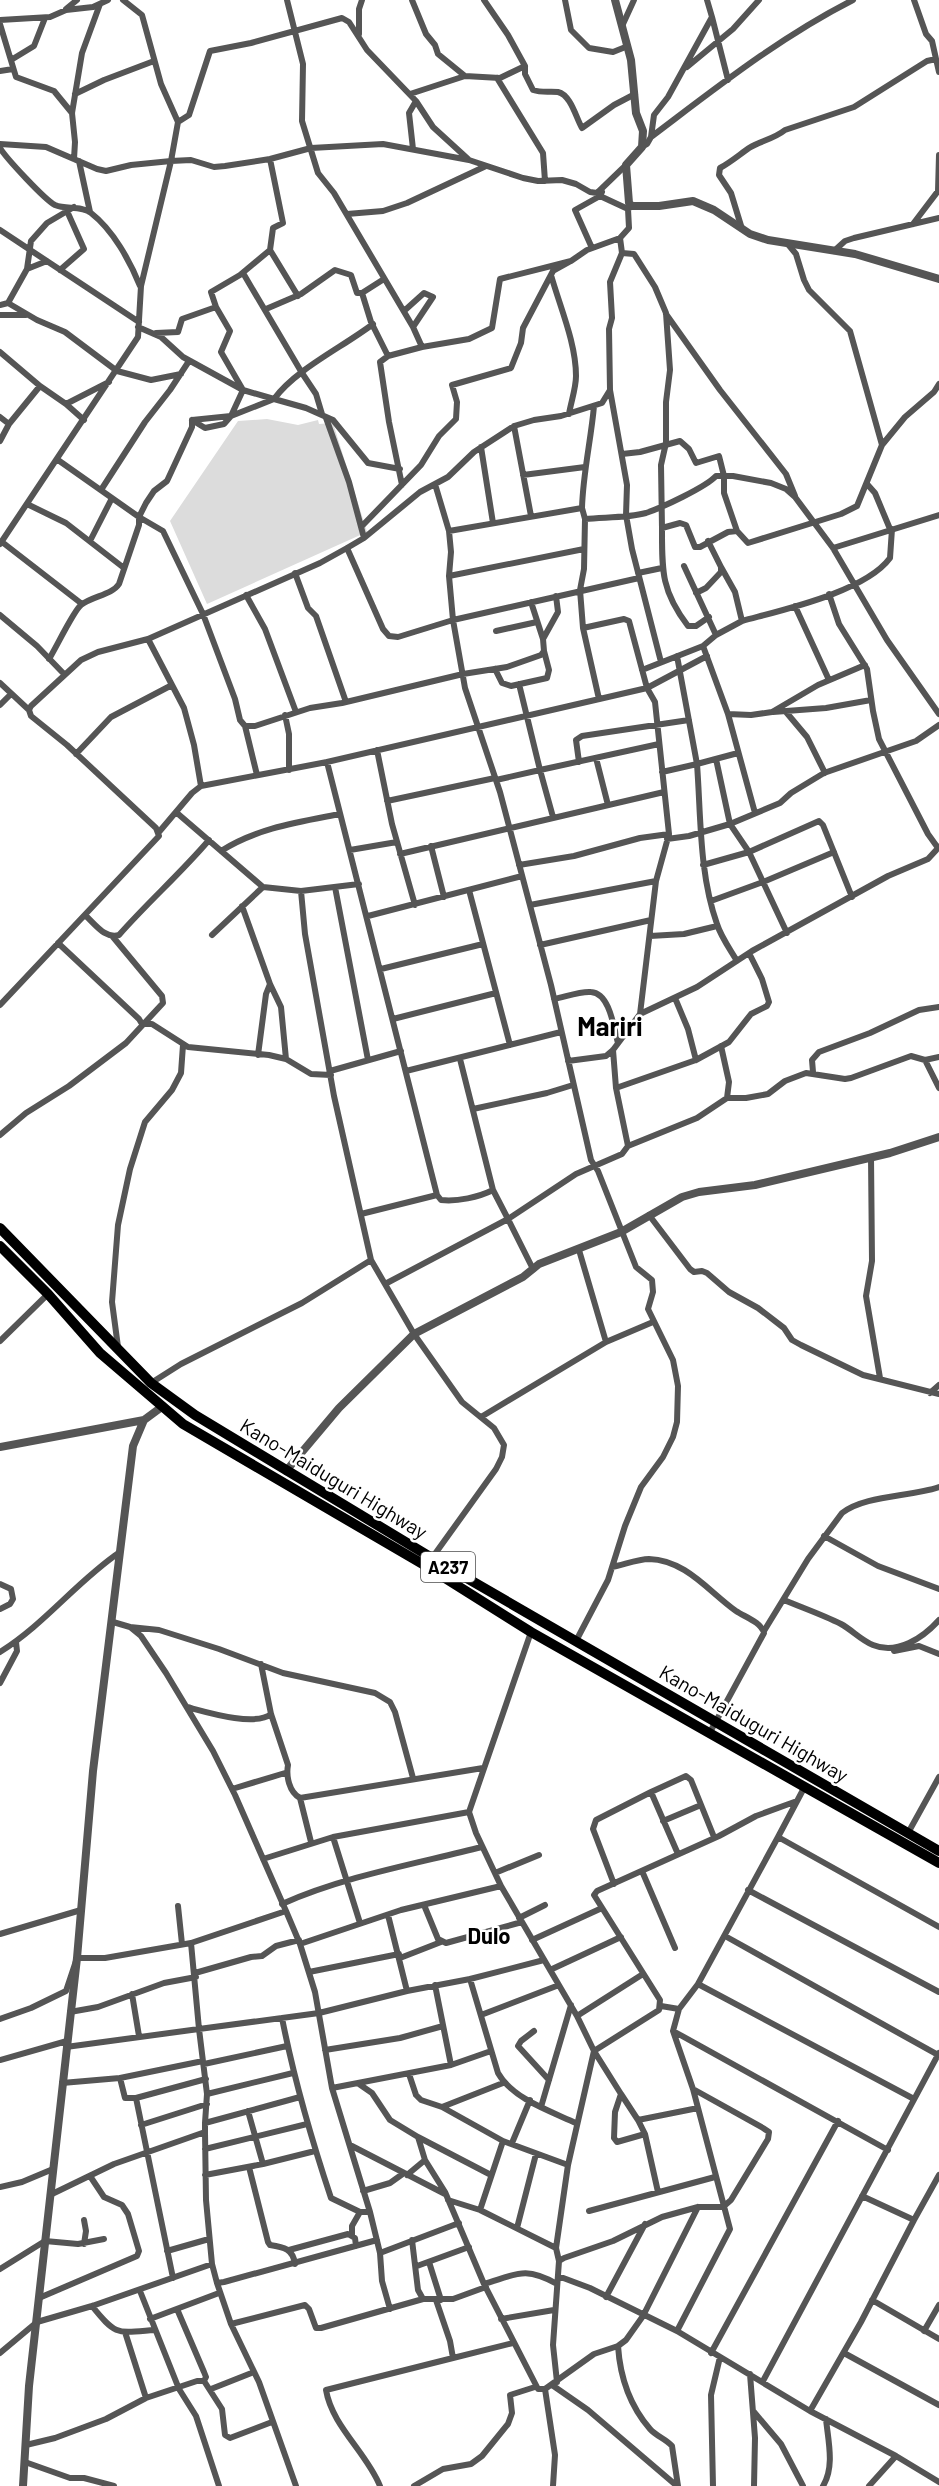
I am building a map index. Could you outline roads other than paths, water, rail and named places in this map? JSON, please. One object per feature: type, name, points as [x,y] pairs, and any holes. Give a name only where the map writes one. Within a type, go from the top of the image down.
[{"type":"highway","name":"Kano-Maiduguri Highway","points":[[0,1228],[151,1383],[195,1414],[432,1558],[939,1851]]},
{"type":"highway","name":"Kano-Maiduguri Highway","points":[[0,1246],[48,1294],[100,1353],[183,1424],[426,1566],[531,1632],[939,1863]]},
{"type":"street","points":[[66,10],[77,0]]},
{"type":"street","points":[[72,113],[54,91],[16,77],[0,22],[45,18],[66,10],[100,4],[108,0]]},
{"type":"street","points":[[82,604],[1,543],[138,337],[141,286],[178,122],[161,84],[142,15],[123,0]]},
{"type":"street","points":[[287,0],[296,30],[304,75],[302,121],[318,173],[347,214],[404,311],[422,347]]},
{"type":"street","points":[[359,35],[359,9],[362,0]]},
{"type":"street","points":[[412,0],[426,34],[435,45],[438,54],[465,76]]},
{"type":"street","points":[[484,0],[508,34],[525,66],[525,75],[533,90],[544,93],[558,92],[568,98],[582,128],[614,105],[635,94]]},
{"type":"street","points":[[565,0],[571,30],[589,48],[613,52],[628,46]]},
{"type":"street","points":[[615,0],[628,46],[636,113],[643,131],[642,147]]},
{"type":"street","points":[[623,24],[634,0]]},
{"type":"street","points":[[706,0],[728,80]]},
{"type":"street","points":[[684,69],[719,42],[759,0]]},
{"type":"street","points":[[651,137],[799,29],[853,0]]},
{"type":"street","points":[[914,0],[926,34],[932,41],[939,72]]},
{"type":"street","points":[[100,4],[82,53],[72,113],[77,160],[90,212],[120,246],[141,286]]},
{"type":"street","points":[[90,212],[75,207],[56,206],[44,197],[6,157],[0,146],[46,147],[106,171],[131,165],[191,160],[214,167],[270,159],[311,148],[378,144],[469,160],[523,178],[545,181],[562,180],[597,193],[647,144],[651,137],[654,115],[684,69],[712,16]]},
{"type":"street","points":[[10,60],[34,46],[45,18]]},
{"type":"street","points":[[178,122],[189,115],[210,51],[308,29],[342,18],[349,22],[367,50],[416,101],[433,126],[469,160]]},
{"type":"street","points":[[742,230],[730,193],[718,175],[720,168],[737,159],[750,148],[785,130],[854,107],[927,61],[936,59]]},
{"type":"street","points":[[75,94],[154,61]]},
{"type":"street","points":[[410,94],[465,76],[496,78],[525,66]]},
{"type":"street","points":[[0,71],[13,69]]},
{"type":"street","points":[[496,78],[543,153],[545,181]]},
{"type":"street","points":[[413,149],[409,113],[416,101]]},
{"type":"street","points":[[913,225],[938,191],[939,155]]},
{"type":"street","points":[[270,159],[284,223],[273,228],[270,250],[298,296]]},
{"type":"street","points":[[362,526],[421,465],[439,436],[456,419],[457,402],[452,385],[511,368],[523,328],[553,271],[592,248],[620,238],[629,228],[630,208],[626,165]]},
{"type":"street","points":[[347,214],[383,211],[407,203],[486,166]]},
{"type":"street","points":[[592,248],[575,210],[600,196],[603,188]]},
{"type":"street","points":[[600,196],[630,208],[693,201],[714,210],[742,230],[768,240],[855,254],[939,279]]},
{"type":"street","points":[[8,303],[27,269],[31,241],[47,223],[75,207]]},
{"type":"street","points":[[60,270],[84,249],[67,211]]},
{"type":"street","points":[[834,251],[845,241],[939,218]]},
{"type":"street","points":[[0,230],[153,334],[161,337],[189,361],[243,390],[333,420],[368,463],[400,469]]},
{"type":"street","points":[[620,238],[622,253],[610,282],[612,318],[609,338],[610,390],[627,485],[626,515],[638,576],[661,662]]},
{"type":"street","points":[[787,242],[796,254],[809,290],[850,331],[882,445]]},
{"type":"street","points":[[243,390],[221,352],[230,331],[216,307],[211,292],[243,273],[270,250]]},
{"type":"street","points":[[622,253],[634,254],[655,286],[666,313],[720,390],[786,474],[795,496],[833,548],[887,640],[939,714]]},
{"type":"street","points":[[27,269],[47,261]]},
{"type":"street","points":[[402,485],[380,362],[388,356],[422,347],[469,339],[492,328],[500,279],[571,261]]},
{"type":"street","points":[[266,309],[298,296],[335,270],[351,275],[356,284],[357,293],[362,293],[384,279]]},
{"type":"street","points":[[243,273],[312,386],[362,526],[364,538]]},
{"type":"street","points":[[551,275],[565,324],[573,342],[576,377],[569,414]]},
{"type":"street","points":[[362,293],[388,356]]},
{"type":"street","points":[[404,311],[424,293],[434,297],[413,327]]},
{"type":"street","points":[[0,305],[8,303],[27,315],[65,332],[117,370],[151,380],[181,374]]},
{"type":"street","points":[[153,334],[178,332],[182,319],[216,307]]},
{"type":"street","points":[[666,313],[670,370],[666,402],[666,443],[661,465],[662,568],[669,595],[688,626],[696,626],[709,617]]},
{"type":"street","points":[[0,315],[27,315]]},
{"type":"street","points":[[231,416],[274,399],[281,390],[302,373],[373,324]]},
{"type":"street","points":[[0,352],[84,420]]},
{"type":"street","points":[[101,490],[145,422],[189,361]]},
{"type":"street","points":[[66,404],[110,381]]},
{"type":"street","points":[[622,454],[640,452],[680,441],[689,449],[696,463],[719,456],[724,476],[724,493],[737,531],[748,543],[814,523],[857,506],[882,445],[905,417],[934,392],[939,384]]},
{"type":"street","points":[[0,441],[9,424],[40,386]]},
{"type":"street","points":[[49,659],[76,609],[116,588],[139,525],[139,517],[154,491],[167,481],[172,472],[177,456],[192,427],[192,420],[205,428],[224,424],[231,416],[243,390]]},
{"type":"street","points":[[29,710],[81,660],[98,652],[148,639],[347,548],[364,538],[420,492],[448,477],[481,447],[514,426],[569,414],[602,403],[610,390]]},
{"type":"street","points":[[594,406],[585,467],[582,508],[585,519],[584,569],[580,590],[584,628],[599,699]]},
{"type":"street","points":[[0,417],[9,424]]},
{"type":"street","points":[[514,426],[531,516]]},
{"type":"street","points":[[481,447],[492,523]]},
{"type":"street","points":[[58,460],[139,517],[163,531],[203,614],[235,699],[240,720],[245,726],[257,774]]},
{"type":"street","points":[[523,475],[585,467]]},
{"type":"street","points":[[585,519],[645,513],[701,488],[716,476],[771,483],[786,489],[795,496]]},
{"type":"street","points":[[435,484],[449,531],[451,552],[449,576],[453,620],[463,674],[530,905],[591,1160],[636,1267],[652,1280],[653,1292],[648,1308],[673,1360],[678,1386],[677,1422],[673,1437],[663,1457],[641,1487],[596,1605],[576,1641]]},
{"type":"street","points":[[642,670],[703,646],[716,635],[742,621],[795,606],[854,585],[877,572],[890,558],[891,529],[875,493],[867,484]]},
{"type":"street","points":[[90,541],[112,498]]},
{"type":"street","points":[[27,504],[66,523],[124,568]]},
{"type":"street","points":[[449,531],[582,508]]},
{"type":"street","points":[[833,548],[939,516]]},
{"type":"street","points":[[662,528],[680,523],[686,525],[695,547],[700,548],[708,541],[728,532],[737,531]]},
{"type":"street","points":[[708,541],[735,592],[742,621]]},
{"type":"street","points":[[347,548],[383,629],[389,636],[398,637],[453,620],[638,576],[662,568]]},
{"type":"street","points":[[449,576],[584,549]]},
{"type":"street","points":[[684,566],[716,635]]},
{"type":"street","points":[[696,593],[715,580],[721,572],[721,567]]},
{"type":"street","points":[[296,573],[308,608],[316,616],[346,702]]},
{"type":"street","points":[[568,1061],[595,1059],[613,1050],[640,1014],[697,987],[749,953],[888,876],[928,859],[939,848],[928,834],[885,751],[877,732],[869,676],[865,665],[839,624],[829,594]]},
{"type":"street","points":[[246,595],[265,629],[296,712]]},
{"type":"street","points":[[543,639],[558,612],[556,596]]},
{"type":"street","points":[[495,669],[502,683],[511,686],[547,678],[549,670],[543,639],[531,602]]},
{"type":"street","points":[[795,606],[829,680]]},
{"type":"street","points":[[0,615],[64,674]]},
{"type":"street","points":[[584,628],[624,619],[628,621],[647,688],[655,702],[668,836],[656,881],[640,1014]]},
{"type":"street","points":[[496,631],[537,622]]},
{"type":"street","points":[[148,639],[184,708],[194,745],[201,786]]},
{"type":"street","points":[[703,646],[728,714],[755,813]]},
{"type":"street","points":[[245,726],[255,726],[296,712],[463,674],[495,669],[541,655],[544,651]]},
{"type":"street","points":[[677,656],[698,764],[704,865],[711,901],[717,926],[737,961]]},
{"type":"street","points":[[0,1005],[155,841],[159,832],[201,786],[327,762],[647,688],[707,656]]},
{"type":"street","points":[[772,712],[829,680],[865,665]]},
{"type":"street","points":[[0,683],[29,710],[31,716],[76,754],[159,832]]},
{"type":"street","points":[[76,754],[111,717],[172,684]]},
{"type":"street","points":[[519,684],[553,817]]},
{"type":"street","points":[[0,705],[11,694]]},
{"type":"street","points":[[728,714],[786,712],[872,700]]},
{"type":"street","points":[[786,712],[807,737],[825,773]]},
{"type":"street","points":[[285,715],[289,734],[289,770]]},
{"type":"street","points":[[579,762],[575,746],[576,740],[582,736],[689,720]]},
{"type":"street","points":[[519,865],[574,856],[640,838],[702,832],[730,824],[783,801],[791,793],[825,773],[916,741],[939,725]]},
{"type":"street","points":[[387,801],[659,744]]},
{"type":"street","points":[[376,750],[400,854],[415,904]]},
{"type":"street","points":[[662,772],[738,753]]},
{"type":"street","points":[[596,758],[608,805]]},
{"type":"street","points":[[716,759],[730,824],[749,852],[787,933]]},
{"type":"street","points":[[327,762],[438,1195],[441,1200],[450,1201],[485,1194],[493,1190]]},
{"type":"street","points":[[400,854],[664,792]]},
{"type":"street","points":[[177,813],[263,887],[301,891],[359,884]]},
{"type":"street","points":[[221,851],[238,840],[273,828],[340,814]]},
{"type":"street","points":[[704,865],[749,852],[819,821],[823,825],[852,897]]},
{"type":"street","points":[[113,937],[120,935],[138,914],[181,873],[209,840]]},
{"type":"street","points":[[350,850],[397,842]]},
{"type":"street","points":[[431,846],[444,897]]},
{"type":"street","points":[[711,901],[834,852]]},
{"type":"street","points":[[368,916],[522,876]]},
{"type":"street","points":[[530,905],[656,881]]},
{"type":"street","points":[[212,935],[263,887]]},
{"type":"street","points":[[334,887],[368,1060]]},
{"type":"street","points":[[469,890],[510,1045]]},
{"type":"street","points":[[301,891],[305,934],[330,1073],[371,1260],[414,1334],[462,1402],[494,1428],[504,1445],[502,1457],[496,1469],[432,1558]]},
{"type":"street","points":[[242,906],[270,984],[281,1006],[286,1059]]},
{"type":"street","points":[[0,1136],[26,1113],[69,1086],[126,1043],[163,1003],[162,996],[113,937],[105,933],[86,915]]},
{"type":"street","points":[[540,945],[651,920]]},
{"type":"street","points":[[650,936],[684,934],[717,926]]},
{"type":"street","points":[[58,943],[142,1024]]},
{"type":"street","points":[[381,969],[483,944]]},
{"type":"street","points":[[616,1088],[696,1060],[729,1042],[751,1014],[769,1002],[762,979],[749,953]]},
{"type":"street","points":[[258,1055],[266,994],[270,984]]},
{"type":"street","points":[[554,999],[592,992],[600,995],[606,1003],[618,1043]]},
{"type":"street","points":[[393,1019],[496,993]]},
{"type":"street","points":[[675,998],[688,1029],[696,1060]]},
{"type":"street","points":[[813,1072],[812,1060],[819,1052],[870,1033],[919,1010],[939,1007]]},
{"type":"street","points":[[142,1024],[152,1024],[183,1045],[286,1059],[311,1074],[330,1073],[401,1051]]},
{"type":"street","points":[[406,1071],[561,1032]]},
{"type":"street","points":[[118,1350],[112,1302],[118,1225],[130,1169],[145,1122],[172,1090],[181,1073],[183,1045]]},
{"type":"street","points":[[721,1046],[729,1082],[727,1098]]},
{"type":"street","points":[[613,1050],[616,1088],[628,1146]]},
{"type":"street","points":[[385,1284],[508,1219],[576,1174],[622,1154],[628,1146],[697,1118],[727,1098],[773,1092],[796,1075],[813,1072],[845,1080],[911,1056],[925,1060],[939,1057]]},
{"type":"street","points":[[460,1059],[493,1190],[533,1269]]},
{"type":"street","points":[[925,1060],[939,1088]]},
{"type":"street","points":[[473,1109],[573,1085]]},
{"type":"street","points":[[286,1471],[339,1408],[414,1334],[523,1277],[539,1264],[621,1232],[682,1197],[699,1192],[755,1185],[871,1157],[939,1137]]},
{"type":"street","points":[[871,1157],[872,1261],[866,1296],[880,1378]]},
{"type":"street","points":[[361,1214],[438,1195]]},
{"type":"street","points":[[649,1215],[694,1272],[707,1273],[729,1292],[758,1308],[784,1328],[792,1340],[863,1375],[939,1394]]},
{"type":"street","points":[[579,1250],[606,1342]]},
{"type":"street","points":[[151,1383],[181,1364],[302,1303],[371,1260]]},
{"type":"street","points":[[0,1341],[48,1294]]},
{"type":"street","points":[[481,1418],[606,1342],[653,1322]]},
{"type":"street","points":[[930,1393],[939,1385]]},
{"type":"street","points":[[0,1447],[144,1420],[163,1406]]},
{"type":"street","points":[[22,2486],[29,2386],[81,1910],[93,1771],[133,1446],[144,1420]]},
{"type":"street","points":[[709,1734],[764,1631],[834,1522],[849,1508],[939,1487]]},
{"type":"street","points":[[824,1536],[878,1566],[939,1589]]},
{"type":"street","points":[[0,1652],[16,1642],[99,1566],[120,1552]]},
{"type":"street","points":[[612,1567],[648,1559],[668,1563],[692,1574],[735,1610],[762,1627],[764,1631]]},
{"type":"street","points":[[0,1584],[11,1589],[13,1599],[10,1605],[0,1609]]},
{"type":"street","points":[[784,1600],[843,1625],[872,1645],[900,1646],[923,1636],[939,1620]]},
{"type":"street","points":[[113,1622],[130,1627],[159,1630],[283,1673],[375,1693],[390,1702],[395,1712],[413,1778]]},
{"type":"street","points":[[130,1627],[141,1636],[187,1707],[232,1789],[299,1942],[319,2013],[332,2088],[377,2240],[382,2281],[390,2310]]},
{"type":"street","points":[[531,1632],[469,1812],[482,1847],[501,1886],[571,2005],[594,2051],[645,2134],[658,2192]]},
{"type":"street","points":[[0,1683],[17,1651],[16,1642]]},
{"type":"street","points":[[888,1647],[894,1651],[924,1646],[939,1654]]},
{"type":"street","points":[[261,1664],[270,1697],[271,1714],[288,1765],[285,1773],[294,1795],[300,1798],[483,1768]]},
{"type":"street","points":[[187,1707],[224,1716],[250,1719],[268,1717],[271,1714]]},
{"type":"street","points":[[232,1789],[285,1773]]},
{"type":"street","points":[[614,1884],[593,1824],[651,1792],[686,1776],[691,1780],[714,1837]]},
{"type":"street","points":[[908,1833],[939,1777]]},
{"type":"street","points":[[677,2331],[730,2229],[693,2089],[673,2031],[679,2009],[698,1984],[804,1788]]},
{"type":"street","points":[[651,1792],[678,1854]]},
{"type":"street","points":[[300,1798],[311,1842]]},
{"type":"street","points":[[661,2006],[660,2000],[594,1895],[597,1891],[756,1816],[797,1801]]},
{"type":"street","points":[[663,1821],[701,1805]]},
{"type":"street","points":[[263,1859],[311,1842],[469,1812]]},
{"type":"street","points":[[333,1837],[360,1923]]},
{"type":"street","points":[[778,1837],[939,1927]]},
{"type":"street","points":[[76,1958],[105,1958],[191,1943],[284,1908],[309,1892],[482,1847]]},
{"type":"street","points":[[495,1873],[539,1855]]},
{"type":"street","points":[[642,1871],[675,1948]]},
{"type":"street","points":[[70,2012],[98,2007],[164,1983],[251,1957],[262,1956],[276,1946],[299,1942],[424,1905],[501,1886]]},
{"type":"street","points":[[748,1890],[939,1992]]},
{"type":"street","points":[[424,1905],[441,1942]]},
{"type":"street","points":[[309,1972],[399,1956],[441,1942],[446,1943],[521,1920],[545,1905]]},
{"type":"street","points":[[178,1906],[182,1944]]},
{"type":"street","points":[[532,1940],[602,1908]]},
{"type":"street","points":[[0,1934],[28,1928],[81,1910]]},
{"type":"street","points":[[388,1915],[407,1991]]},
{"type":"street","points":[[725,1936],[938,2054],[763,2381]]},
{"type":"street","points":[[550,1970],[621,1937]]},
{"type":"street","points":[[191,1943],[207,2094],[205,2149],[212,2264],[219,2293],[254,2372],[296,2486]]},
{"type":"street","points":[[0,2019],[31,2008],[66,1991],[76,1958]]},
{"type":"street","points":[[0,2060],[67,2044],[319,2013],[544,1960]]},
{"type":"street","points":[[577,2016],[643,1974]]},
{"type":"street","points":[[470,1979],[503,2083],[530,2100],[576,2123]]},
{"type":"street","points":[[698,1984],[914,2100]]},
{"type":"street","points":[[435,1985],[451,2065]]},
{"type":"street","points":[[481,2015],[559,1985]]},
{"type":"street","points":[[132,1994],[139,2036]]},
{"type":"street","points":[[541,2106],[571,2005]]},
{"type":"street","points":[[661,2006],[679,2009]]},
{"type":"street","points":[[553,2486],[554,2445],[551,2386],[554,2310],[559,2262],[556,2248],[576,2123],[594,2051],[654,2013],[661,2006]]},
{"type":"street","points":[[282,2018],[293,2073],[331,2198],[360,2212],[369,2212]]},
{"type":"street","points":[[325,2050],[400,2038],[443,2026]]},
{"type":"street","points":[[534,2031],[520,2041],[518,2046],[549,2080]]},
{"type":"street","points":[[673,2031],[888,2150]]},
{"type":"street","points":[[62,2084],[120,2078],[287,2046]]},
{"type":"street","points":[[332,2088],[451,2065],[491,2051]]},
{"type":"street","points":[[207,2094],[293,2073]]},
{"type":"street","points":[[409,2074],[416,2095],[421,2100],[442,2107],[503,2141],[568,2165]]},
{"type":"street","points":[[120,2078],[125,2098],[136,2098],[206,2079]]},
{"type":"street","points":[[442,2107],[503,2083]]},
{"type":"street","points":[[359,2084],[372,2093],[390,2120],[491,2175]]},
{"type":"street","points":[[559,2262],[564,2258],[613,2241],[662,2217],[698,2207],[723,2207],[730,2200],[760,2153],[768,2139],[769,2132],[693,2089]]},
{"type":"street","points":[[621,2094],[615,2112],[614,2138],[617,2142],[645,2134]]},
{"type":"street","points":[[205,2123],[300,2097]]},
{"type":"street","points":[[136,2098],[173,2278]]},
{"type":"street","points":[[512,2143],[530,2100]]},
{"type":"street","points":[[141,2125],[207,2104]]},
{"type":"street","points":[[638,2120],[698,2108]]},
{"type":"street","points":[[248,2111],[262,2164]]},
{"type":"street","points":[[711,2353],[838,2121]]},
{"type":"street","points":[[205,2149],[307,2124]]},
{"type":"street","points":[[50,2195],[90,2176],[205,2132]]},
{"type":"street","points":[[418,2137],[425,2160],[447,2197],[485,2286],[536,2387]]},
{"type":"street","points":[[480,2210],[503,2141]]},
{"type":"street","points":[[350,2145],[447,2197],[480,2210],[556,2248]]},
{"type":"street","points":[[206,2175],[315,2151]]},
{"type":"street","points":[[517,2228],[536,2154]]},
{"type":"street","points":[[363,2191],[390,2183],[425,2160]]},
{"type":"street","points":[[249,2167],[268,2242],[270,2245],[289,2250],[294,2257],[295,2264]]},
{"type":"street","points":[[0,2187],[22,2182],[53,2169]]},
{"type":"street","points":[[39,2298],[137,2256],[139,2251],[128,2214],[122,2205],[104,2197],[90,2176]]},
{"type":"street","points":[[589,2211],[716,2177]]},
{"type":"street","points":[[810,2411],[844,2353],[938,2177]]},
{"type":"street","points":[[862,2196],[914,2220]]},
{"type":"street","points":[[414,2486],[443,2469],[471,2464],[482,2456],[508,2424],[512,2413],[510,2395],[536,2387],[538,2389],[551,2386],[594,2354],[618,2346],[626,2340],[643,2316],[698,2207]]},
{"type":"street","points":[[356,2246],[352,2226],[360,2212]]},
{"type":"street","points":[[84,2220],[86,2231],[84,2244]]},
{"type":"street","points":[[380,2253],[459,2223]]},
{"type":"street","points":[[606,2297],[645,2224]]},
{"type":"street","points":[[289,2250],[352,2235]]},
{"type":"street","points":[[0,2269],[45,2241],[84,2244],[104,2239]]},
{"type":"street","points":[[167,2251],[209,2239]]},
{"type":"street","points":[[217,2283],[295,2264],[377,2240]]},
{"type":"street","points":[[412,2240],[417,2266],[418,2290],[423,2299]]},
{"type":"street","points":[[417,2266],[470,2247]]},
{"type":"street","points":[[429,2262],[453,2358]]},
{"type":"street","points":[[0,2353],[37,2322],[92,2307],[212,2264]]},
{"type":"street","points":[[231,2324],[305,2305],[309,2309],[316,2328],[321,2328],[423,2299],[453,2299],[523,2272],[541,2275],[557,2284]]},
{"type":"street","points":[[558,2276],[677,2331],[810,2411],[896,2456],[939,2482]]},
{"type":"street","points":[[140,2291],[179,2389],[196,2416],[219,2486]]},
{"type":"street","points":[[150,2319],[219,2293]]},
{"type":"street","points":[[872,2300],[939,2339]]},
{"type":"street","points":[[924,2331],[939,2305]]},
{"type":"street","points":[[92,2307],[108,2327],[125,2332],[154,2330]]},
{"type":"street","points":[[177,2309],[206,2377],[204,2381]]},
{"type":"street","points":[[501,2319],[554,2310]]},
{"type":"street","points":[[125,2332],[146,2398]]},
{"type":"street","points":[[380,2486],[377,2477],[346,2433],[326,2390],[513,2343]]},
{"type":"street","points":[[618,2346],[619,2369],[639,2414],[652,2431],[672,2446],[677,2486]]},
{"type":"street","points":[[844,2353],[939,2405]]},
{"type":"street","points":[[713,2486],[711,2395],[720,2357]]},
{"type":"street","points":[[211,2389],[254,2372]]},
{"type":"street","points":[[750,2374],[754,2411],[754,2486]]},
{"type":"street","points":[[26,2445],[55,2438],[106,2419],[146,2398],[179,2389],[197,2381],[204,2381],[211,2389],[222,2409],[225,2435],[230,2439],[272,2422]]},
{"type":"street","points":[[551,2386],[588,2410],[677,2486]]},
{"type":"street","points":[[754,2411],[781,2444],[802,2486]]},
{"type":"street","points":[[823,2486],[828,2478],[830,2463],[826,2419]]},
{"type":"street","points":[[871,2485],[896,2456]]},
{"type":"street","points":[[25,2462],[70,2478],[84,2478],[114,2486]]},
{"type":"district","name":"Mariri","points":[[610,1025]]},
{"type":"district","name":"Dulo","points":[[489,1935]]}]
